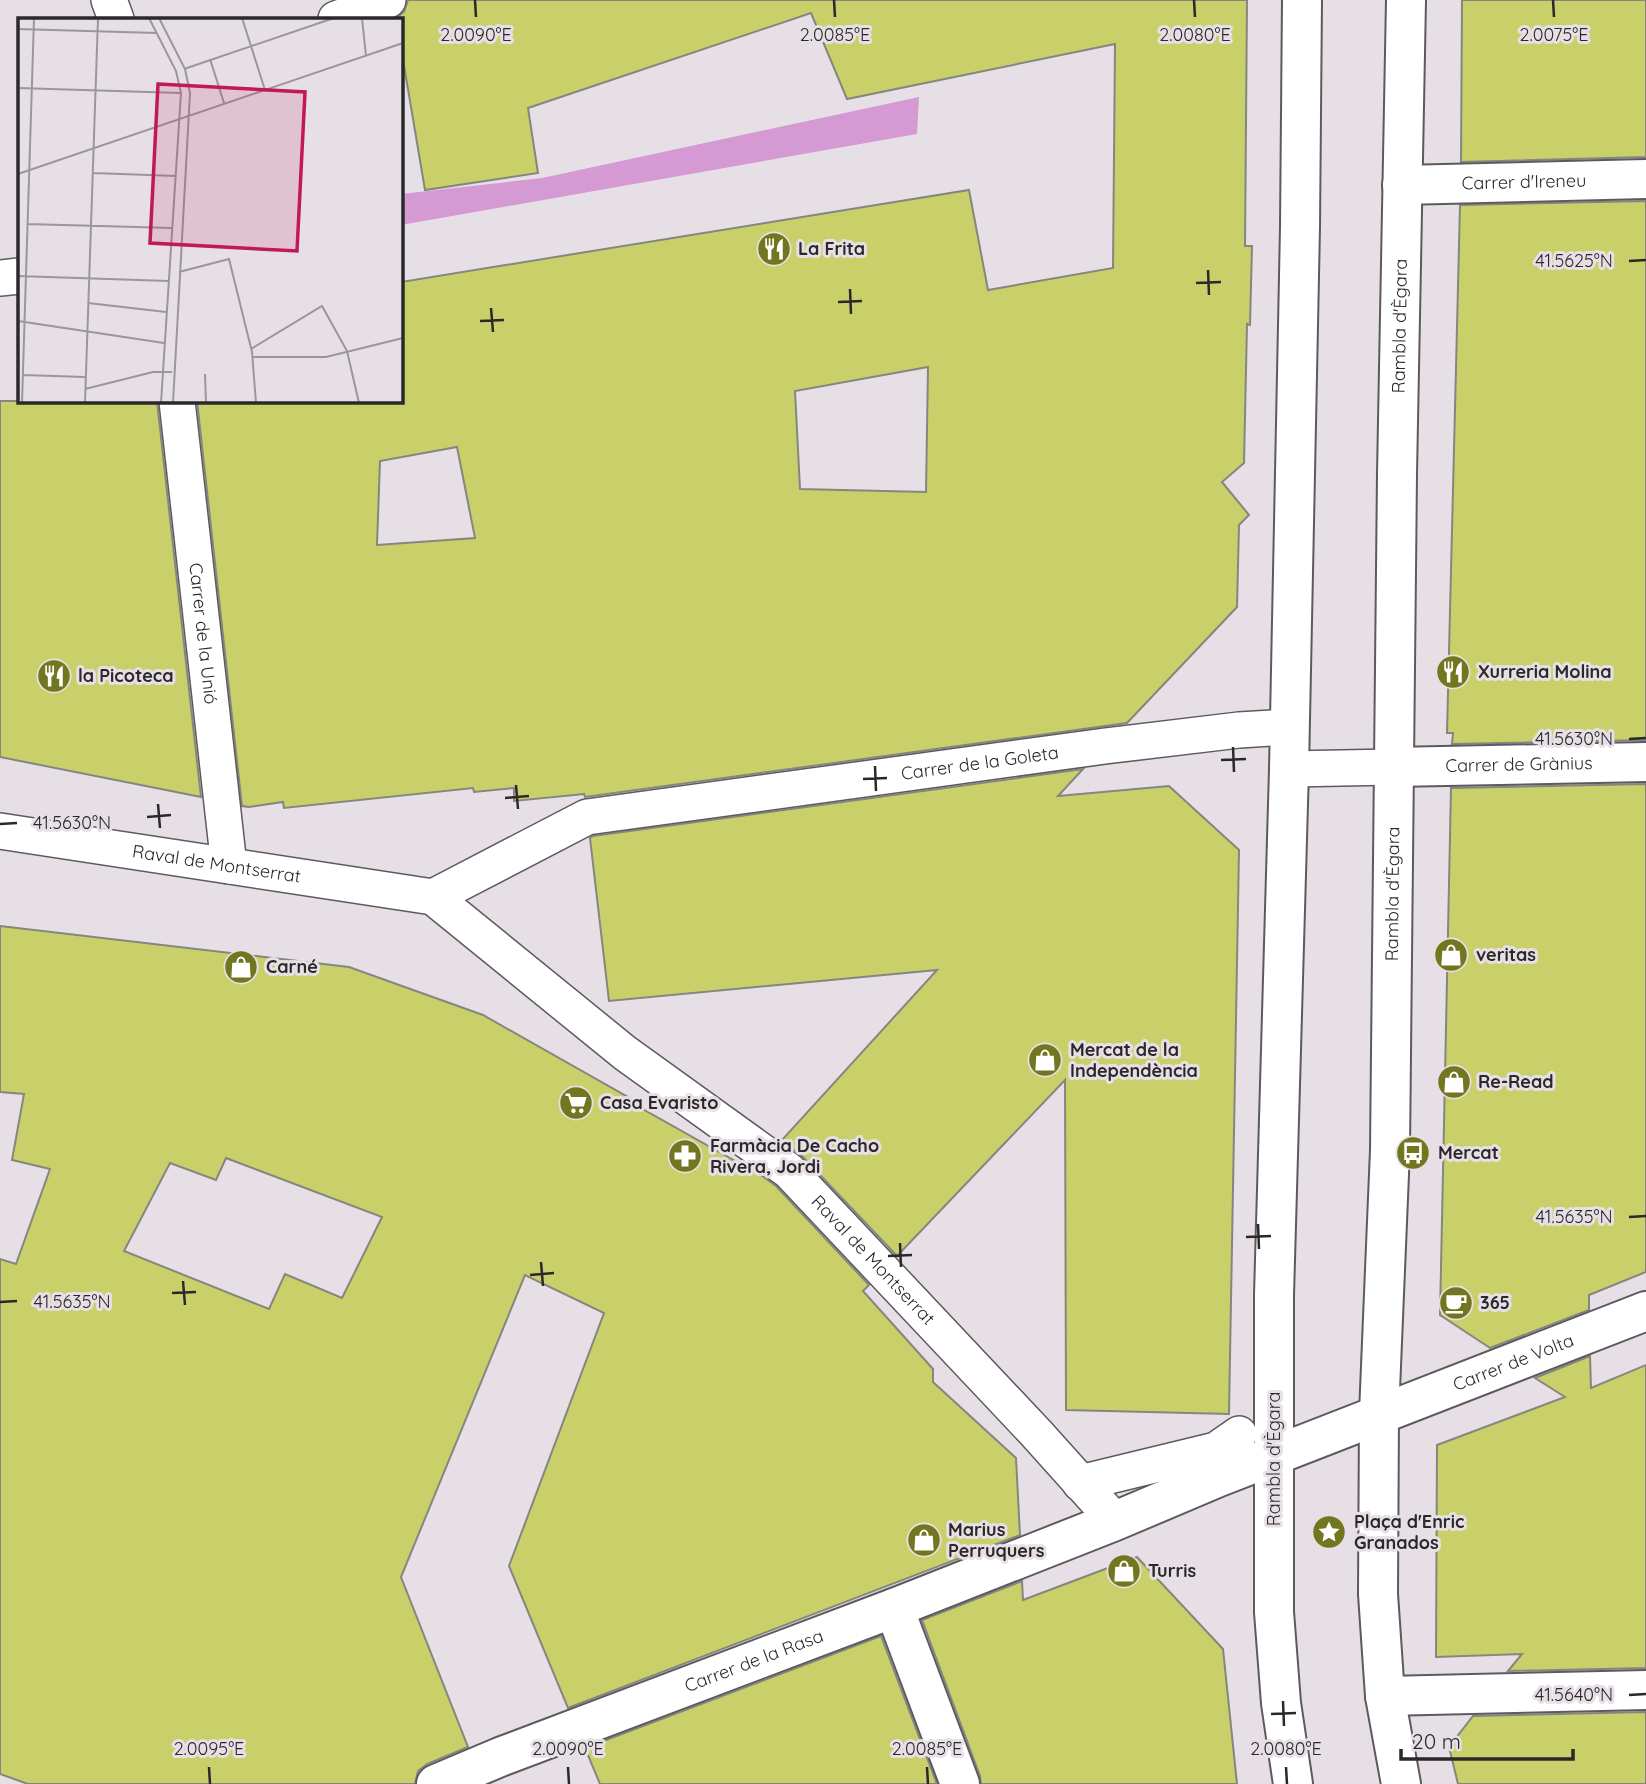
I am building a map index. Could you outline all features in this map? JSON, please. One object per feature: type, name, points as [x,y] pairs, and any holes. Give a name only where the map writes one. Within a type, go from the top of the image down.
[{"type":"street","points":[[109,0],[116,18]]},
{"type":"street","points":[[339,18],[388,0]]},
{"type":"street","name":"Rambla d'Ègara","points":[[1293,1784],[1281,1703],[1274,1612],[1273,1456],[1274,1295],[1290,727],[1303,0]]},
{"type":"street","name":"Rambla d'Ègara","points":[[1401,1784],[1385,1696],[1378,1594],[1379,1414],[1390,1150],[1393,766],[1406,0]]},
{"type":"street","name":"Carrer d'Ireneu","points":[[1402,185],[1646,179]]},
{"type":"street","points":[[0,278],[18,276]]},
{"type":"street","name":"Carrer de la Unió","points":[[177,402],[229,866]]},
{"type":"street","name":"Carrer de la Goleta","points":[[433,897],[587,817],[1105,746],[1239,730],[1290,727]]},
{"type":"street","name":"Carrer de Grànius","points":[[1393,766],[1646,762]]},
{"type":"street","points":[[1289,769],[1393,766]]},
{"type":"street","name":"Raval de Montserrat","points":[[0,831],[433,897],[625,1053],[789,1171],[1080,1483]]},
{"type":"street","name":"Carrer de Volta","points":[[1379,1414],[1646,1311]]},
{"type":"street","points":[[1239,1434],[1216,1450],[1080,1483],[1115,1521],[1379,1414]]},
{"type":"street","name":"Carrer de la Rasa","points":[[442,1783],[500,1757],[1115,1521]]},
{"type":"street","points":[[894,1608],[960,1784]]},
{"type":"street","points":[[1385,1696],[1646,1690]]},
{"type":"shaded area","points":[[919,97],[917,134],[402,225],[402,194],[542,178]]},
{"type":"building","points":[[408,0],[1247,0],[1245,246],[1252,246],[1250,325],[1247,324],[1244,463],[1222,482],[1249,515],[1239,525],[1237,607],[1127,723],[585,797],[584,794],[514,801],[514,788],[474,792],[473,788],[284,808],[283,802],[242,806],[197,402],[402,402],[402,282],[969,190],[988,290],[1113,268],[1115,44],[847,99],[811,13],[528,108],[538,173],[425,190],[402,54],[402,18],[396,18],[404,12]],"holes":[[[928,367],[926,492],[800,489],[795,391]],[[457,447],[475,538],[377,545],[380,461]]]},
{"type":"building","points":[[1462,0],[1646,0],[1646,157],[1461,162]]},
{"type":"building","points":[[1646,201],[1646,740],[1452,744],[1453,733],[1447,733],[1460,205]]},
{"type":"building","points":[[0,401],[157,402],[201,797],[0,757]]},
{"type":"building","name":"Mercat de la Independència","points":[[1083,769],[1058,796],[1169,786],[1239,850],[1229,1414],[1066,1410],[1065,1080],[897,1256],[803,1157],[781,1141],[937,970],[609,1001],[590,838],[593,836]]},
{"type":"building","points":[[1646,784],[1646,1272],[1589,1295],[1589,1310],[1490,1348],[1440,1315],[1451,788]]},
{"type":"building","points":[[0,926],[349,967],[483,1015],[642,1105],[641,1108],[744,1166],[751,1173],[754,1170],[776,1186],[869,1285],[863,1291],[933,1369],[933,1382],[1016,1458],[1020,1535],[568,1708],[509,1566],[604,1313],[525,1275],[401,1577],[468,1747],[427,1764],[418,1771],[415,1784],[28,1784],[0,1774],[0,1259],[16,1264],[50,1169],[12,1160],[24,1094],[0,1092]],"holes":[[[226,1158],[382,1217],[342,1298],[285,1274],[269,1309],[124,1251],[170,1163],[216,1180]]]},
{"type":"building","points":[[1590,1356],[1591,1388],[1646,1365],[1646,1668],[1508,1671],[1522,1654],[1436,1657],[1437,1445],[1565,1397],[1535,1378]]},
{"type":"building","points":[[1137,1557],[1223,1649],[1237,1784],[981,1784],[922,1620],[1022,1581],[1023,1600]]},
{"type":"building","points":[[881,1636],[937,1784],[600,1784],[585,1748]]},
{"type":"building","points":[[1646,1712],[1646,1784],[1458,1784],[1449,1747],[1473,1716]]},
{"type":"place","name":"La Frita","points":[[774,249]]},
{"type":"place","name":"Xurreria Molina","points":[[1453,672]]},
{"type":"place","name":"la Picoteca","points":[[54,676]]},
{"type":"place","name":"veritas","points":[[1451,955]]},
{"type":"place","name":"Carné","points":[[241,967]]},
{"type":"place","name":"Mercat de la Independència","points":[[1045,1060]]},
{"type":"place","name":"Re-Read","points":[[1454,1082]]},
{"type":"place","name":"Casa Evaristo","points":[[576,1103]]},
{"type":"place","name":"Mercat","points":[[1413,1153]]},
{"type":"place","name":"Farmàcia De Cacho Rivera, Jordi","points":[[685,1156]]},
{"type":"place","name":"365","points":[[1456,1303]]},
{"type":"place","name":"Plaça d'Enric Granados","points":[[1329,1532]]},
{"type":"place","name":"Marius Perruquers","points":[[924,1540]]},
{"type":"place","name":"Turris","points":[[1124,1571]]}]
